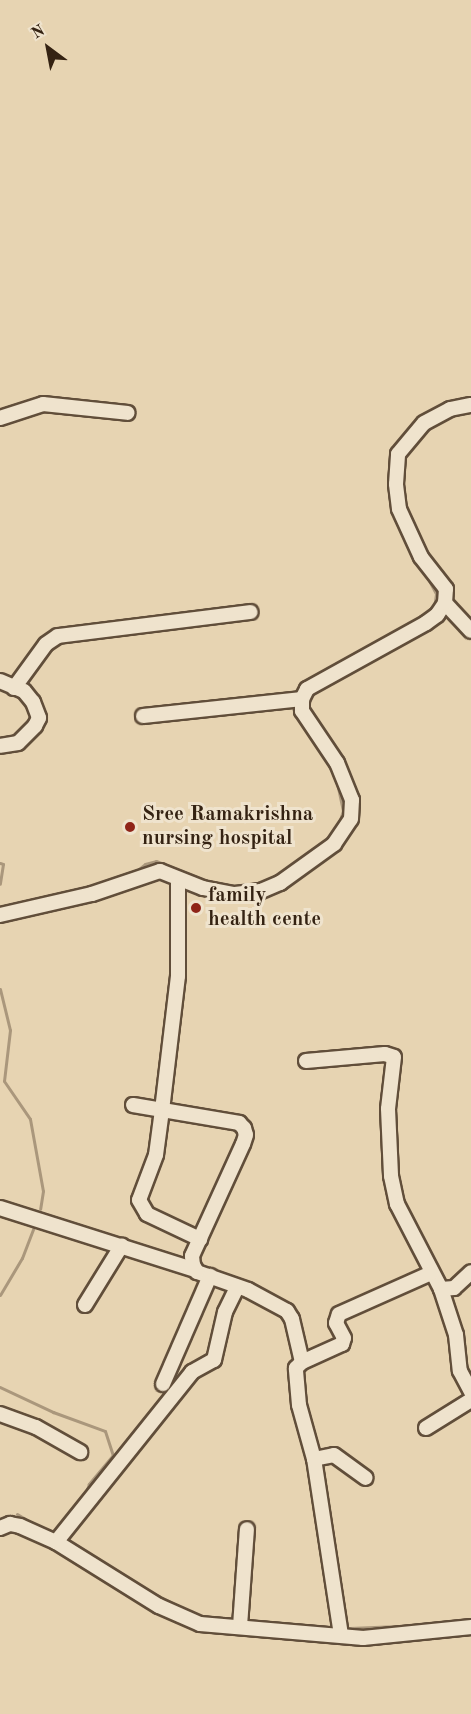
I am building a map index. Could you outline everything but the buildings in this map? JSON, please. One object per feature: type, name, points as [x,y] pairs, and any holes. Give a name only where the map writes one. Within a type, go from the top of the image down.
[{"type":"street","points":[[0,418],[43,404],[128,413]]},
{"type":"street","points":[[0,915],[92,894],[151,872],[160,871],[178,880],[235,894],[261,891],[280,883],[334,844],[351,819],[352,800],[337,763],[302,711],[302,699],[307,689],[426,623],[437,615],[445,603],[446,589],[421,557],[399,509],[396,484],[398,454],[424,423],[450,409],[471,405]]},
{"type":"street","points":[[445,603],[471,631]]},
{"type":"street","points":[[14,688],[46,644],[58,636],[251,612]]},
{"type":"street","points":[[0,681],[24,692],[33,702],[39,718],[35,726],[18,743],[0,746]]},
{"type":"street","points":[[143,716],[302,699]]},
{"type":"street","points":[[178,880],[178,976],[162,1110],[156,1155],[139,1200],[147,1214],[200,1239]]},
{"type":"street","points":[[306,1061],[392,1054],[387,1109],[392,1176],[397,1204],[441,1289],[456,1335],[460,1371],[471,1392]]},
{"type":"street","points":[[133,1105],[239,1124],[245,1130],[243,1144],[192,1256],[195,1269]]},
{"type":"street","points":[[0,1208],[195,1269],[286,1311],[292,1319],[302,1362]]},
{"type":"street","points":[[85,1305],[122,1245]]},
{"type":"street","points":[[441,1289],[454,1288],[471,1272]]},
{"type":"street","points":[[341,1635],[314,1459],[298,1394],[296,1368],[302,1362],[342,1344],[344,1338],[336,1323],[339,1314],[431,1273]]},
{"type":"street","points":[[163,1384],[210,1276]]},
{"type":"street","points":[[59,1540],[192,1372],[214,1360],[225,1312],[237,1287]]},
{"type":"street","points":[[426,1428],[471,1400]]},
{"type":"street","points":[[0,1414],[36,1427],[80,1452]]},
{"type":"street","points":[[314,1459],[334,1455],[366,1478]]},
{"type":"street","points":[[0,1528],[10,1524],[20,1526],[59,1540],[180,1617],[200,1624],[363,1638],[471,1627]]},
{"type":"street","points":[[240,1626],[247,1529]]},
{"type":"waterway","points":[[424,571],[436,594],[434,608]]},
{"type":"waterway","points":[[291,706],[302,722]]},
{"type":"waterway","points":[[319,847],[337,829],[343,811],[336,778],[328,762]]},
{"type":"waterway","points":[[134,873],[145,864],[156,861],[212,883]]},
{"type":"waterway","points":[[0,863],[3,864],[0,884]]},
{"type":"waterway","points":[[0,989],[10,1030],[4,1081],[30,1119],[43,1191],[40,1209]]},
{"type":"waterway","points":[[0,1295],[22,1258],[34,1226]]},
{"type":"waterway","points":[[0,1387],[53,1412],[105,1431],[113,1455],[89,1484],[84,1497]]},
{"type":"waterway","points":[[17,1514],[40,1528]]},
{"type":"waterway","points":[[141,1587],[198,1616],[235,1619]]},
{"type":"waterway","points":[[447,1623],[471,1619]]},
{"type":"waterway","points":[[350,1628],[423,1625]]},
{"type":"waterway","points":[[296,1626],[334,1628]]},
{"type":"place","name":"Sree Ramakrishna nursing hospital","points":[[130,827]]},
{"type":"place","name":"family health cente","points":[[196,908]]}]
